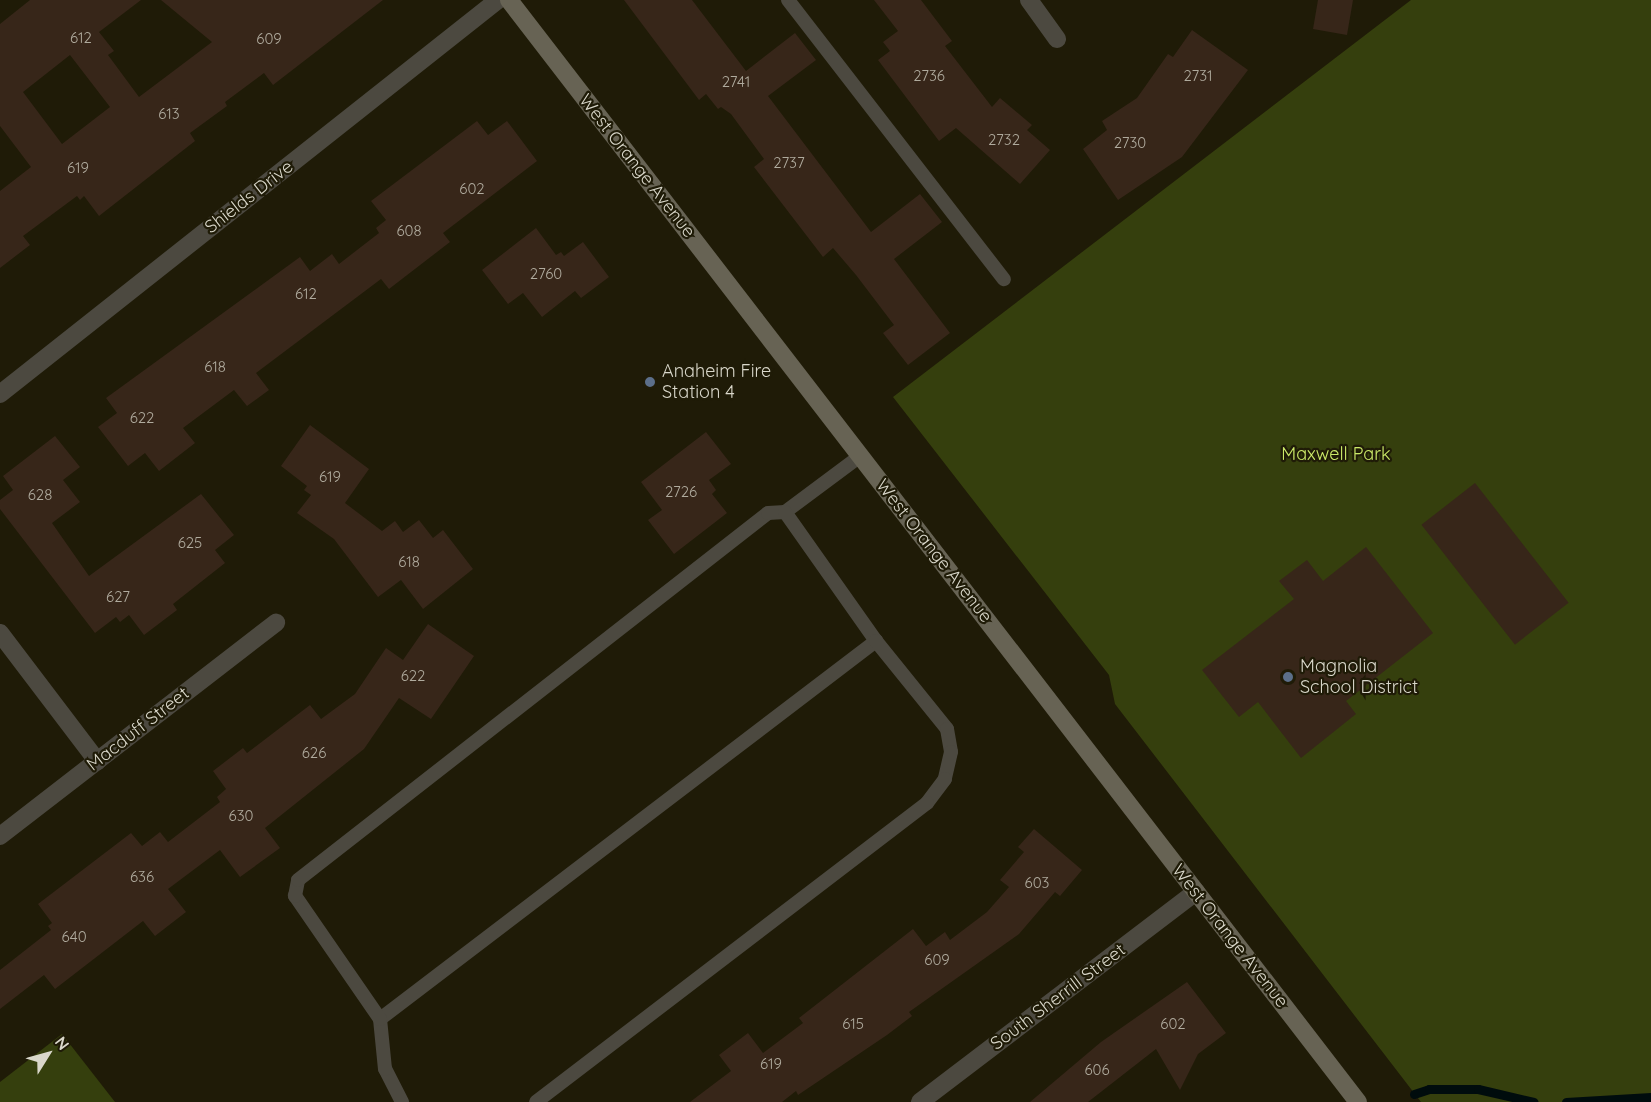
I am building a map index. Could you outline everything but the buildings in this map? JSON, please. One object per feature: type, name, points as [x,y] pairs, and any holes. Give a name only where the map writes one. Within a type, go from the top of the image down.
[{"type":"street","name":"Shields Drive","points":[[0,394],[498,0]]},
{"type":"street","name":"West Orange Avenue","points":[[509,0],[1358,1102]]},
{"type":"street","points":[[1029,0],[1057,39]]},
{"type":"street","name":"Macduff Street","points":[[0,836],[276,623]]},
{"type":"street","points":[[0,633],[97,761]]},
{"type":"street","name":"South Sherrill Street","points":[[920,1102],[1196,892]]},
{"type":"lane","points":[[788,0],[1004,279]]},
{"type":"lane","points":[[402,1102],[385,1069],[380,1019],[295,896],[297,880],[768,513],[785,512],[860,456]]},
{"type":"lane","points":[[536,1102],[938,791],[951,752],[947,729],[876,641],[785,512]]},
{"type":"lane","points":[[380,1019],[876,641]]},
{"type":"green space","name":"Maxwell Park","points":[[1411,0],[1651,0],[1651,1102],[1421,1102],[1115,704],[1109,675],[893,397]]},
{"type":"green space","points":[[62,1034],[115,1102],[0,1102],[0,1082]]},
{"type":"waterway","points":[[1414,1094],[1429,1089],[1478,1089],[1534,1102]]},
{"type":"waterway","points":[[1566,1102],[1651,1097]]},
{"type":"place","name":"Anaheim Fire Station 4","points":[[650,382]]},
{"type":"place","name":"Magnolia School District","points":[[1288,677]]}]
